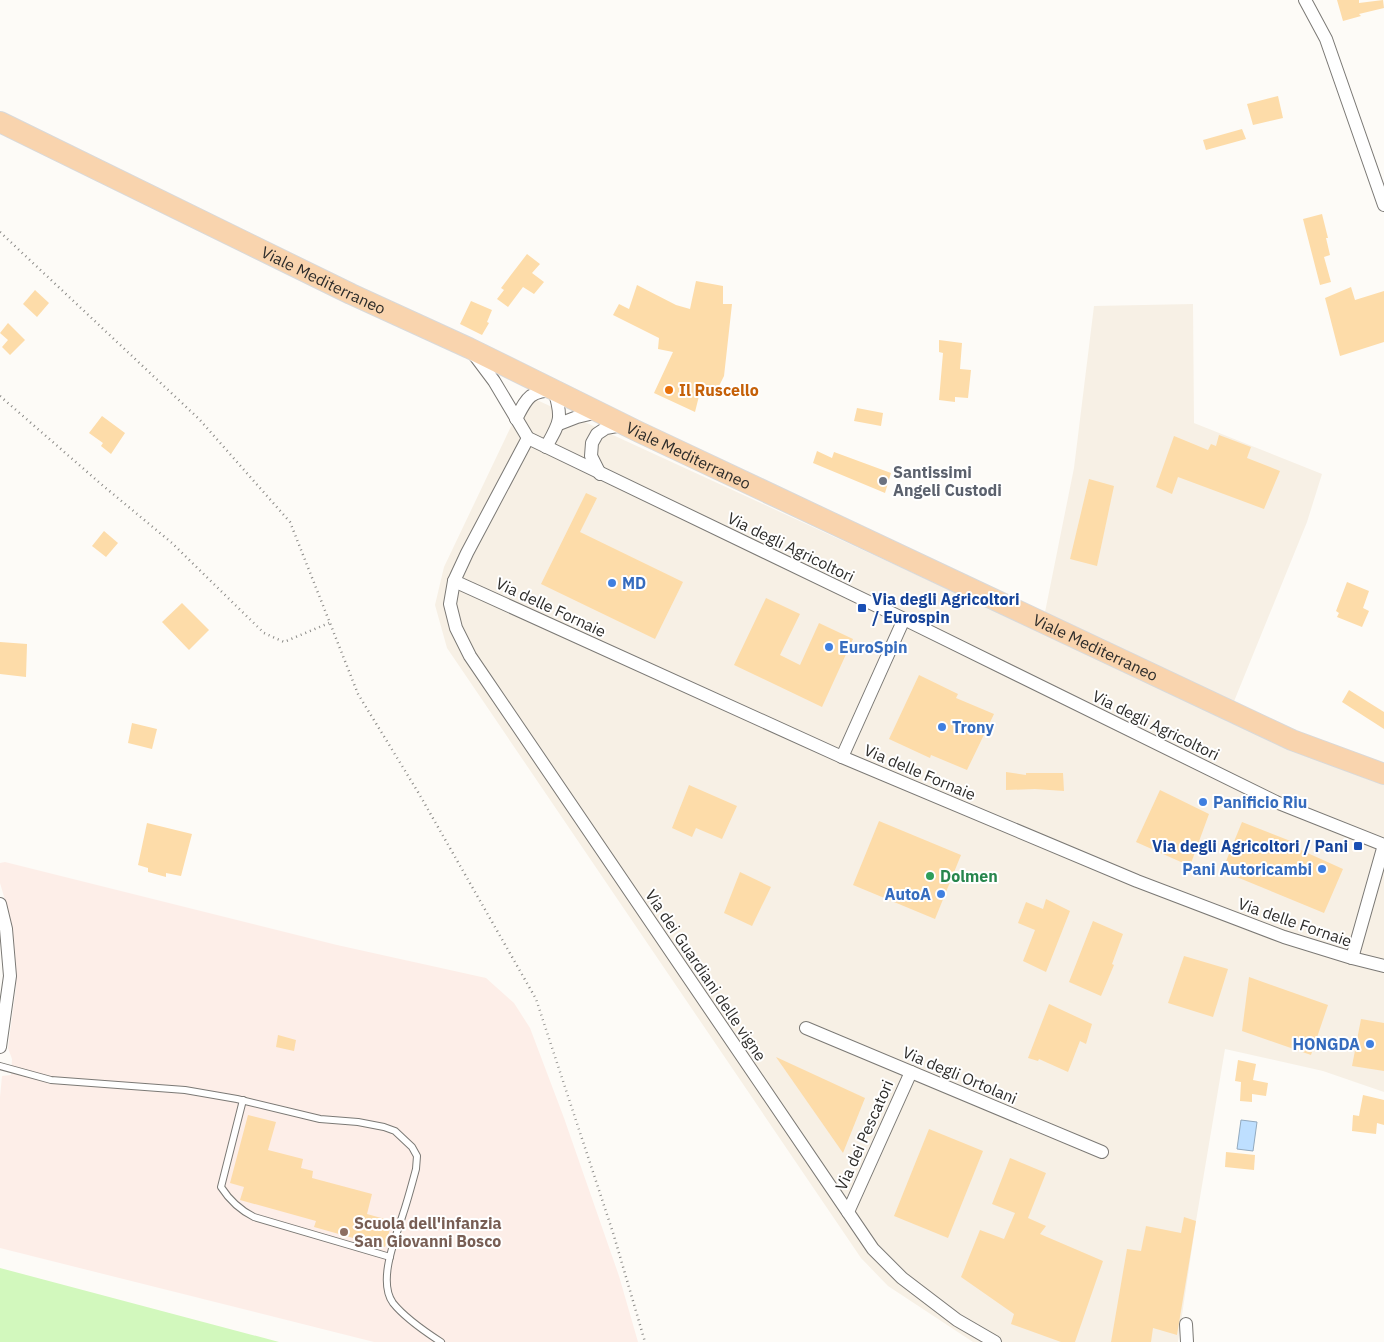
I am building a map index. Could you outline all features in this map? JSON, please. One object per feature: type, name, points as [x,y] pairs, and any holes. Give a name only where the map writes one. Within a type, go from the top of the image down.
[{"type":"main road","name":"Viale Mediterraneo","points":[[0,122],[624,425],[1292,740],[1384,774]]},
{"type":"street","points":[[1305,0],[1326,38],[1384,205]]},
{"type":"street","points":[[468,348],[494,381],[528,438]]},
{"type":"street","points":[[516,419],[526,400],[538,391],[554,390],[559,406],[559,424],[546,447]]},
{"type":"street","points":[[559,424],[576,417],[598,412]]},
{"type":"street","points":[[600,474],[591,456],[592,443],[598,434],[606,428],[624,425]]},
{"type":"street","name":"Via degli Agricoltori","points":[[528,438],[904,619],[1276,802],[1384,845]]},
{"type":"street","name":"Via dei Guardiani delle vigne","points":[[528,438],[454,581],[450,604],[456,628],[470,656],[873,1249],[902,1278],[956,1320],[995,1342]]},
{"type":"street","name":"Via delle Fornaie","points":[[454,581],[842,757],[1137,881],[1284,937],[1384,966]]},
{"type":"street","points":[[842,757],[904,619]]},
{"type":"street","points":[[1352,958],[1384,845]]},
{"type":"street","points":[[0,904],[6,929],[10,976],[0,1047]]},
{"type":"street","name":"Via degli Ortolani","points":[[806,1028],[1102,1152]]},
{"type":"street","name":"Via dei Pescatori","points":[[848,1212],[911,1072]]},
{"type":"street","points":[[1186,1324],[1187,1342]]},
{"type":"lane","points":[[0,1066],[51,1080],[185,1090],[243,1100],[320,1119],[358,1122],[395,1131],[405,1138],[417,1156],[416,1169],[390,1258],[388,1291],[393,1302],[420,1327],[441,1342]]},
{"type":"lane","points":[[243,1100],[223,1174],[221,1188],[227,1198],[241,1210],[254,1217],[390,1258]]},
{"type":"path","points":[[0,232],[199,419],[290,522],[358,694],[418,792],[536,999],[614,1236],[646,1342]]},
{"type":"path","points":[[0,396],[172,543],[264,633],[284,642],[329,622]]},
{"type":"shaded area","points":[[1193,304],[1194,423],[1322,474],[1307,522],[1226,721],[1372,781],[1384,784],[1384,1092],[1323,1071],[1225,1049],[1178,1342],[973,1342],[888,1286],[861,1258],[447,648],[435,605],[444,567],[526,395],[1041,632],[1074,468],[1094,306]]},
{"type":"shaded area","points":[[5,862],[337,945],[486,978],[514,1003],[530,1028],[564,1118],[619,1276],[638,1342],[374,1342],[0,1248],[0,1097],[2,1076],[11,1075],[12,1059],[8,1048],[16,987],[15,959],[9,914],[0,883],[0,863]]},
{"type":"green space","points":[[0,1268],[279,1342],[0,1342]]},
{"type":"water","points":[[1241,1120],[1257,1122],[1253,1151],[1237,1149]]},
{"type":"building","points":[[1337,0],[1359,0],[1359,3],[1383,0],[1384,8],[1359,14],[1361,16],[1343,21]]},
{"type":"building","points":[[1278,96],[1283,118],[1253,125],[1247,104]]},
{"type":"building","points":[[1242,129],[1246,139],[1206,150],[1203,140]]},
{"type":"building","points":[[1322,214],[1330,255],[1324,257],[1331,282],[1320,285],[1303,219]]},
{"type":"building","points":[[527,254],[540,264],[532,273],[544,282],[534,294],[523,287],[508,307],[497,299],[504,290],[501,288]]},
{"type":"building","points":[[696,281],[723,286],[723,304],[732,304],[724,376],[713,398],[700,392],[695,412],[654,393],[673,352],[658,349],[659,338],[613,315],[619,304],[629,309],[637,285],[676,305],[690,309]]},
{"type":"building","points":[[1351,287],[1355,300],[1384,291],[1384,342],[1340,356],[1325,298]]},
{"type":"building","points":[[35,290],[49,303],[37,317],[23,304]]},
{"type":"building","points":[[471,301],[492,310],[487,322],[489,323],[482,335],[460,324]]},
{"type":"building","points":[[8,323],[25,340],[10,355],[2,347],[8,340],[0,333]]},
{"type":"building","points":[[939,340],[962,343],[960,369],[971,370],[968,398],[955,397],[955,402],[939,400],[943,353],[939,352]]},
{"type":"building","points":[[857,408],[883,413],[881,426],[854,421]]},
{"type":"building","points":[[102,416],[125,433],[111,454],[101,446],[103,443],[89,433]]},
{"type":"building","points":[[1219,435],[1251,447],[1247,458],[1280,471],[1264,509],[1178,477],[1172,494],[1156,487],[1174,436],[1208,450],[1211,444],[1216,446]]},
{"type":"building","points":[[817,451],[832,458],[834,452],[891,473],[885,493],[813,463]]},
{"type":"building","points":[[1089,479],[1114,486],[1097,566],[1070,559]]},
{"type":"building","name":"MD","points":[[586,493],[597,498],[580,532],[683,582],[655,639],[541,584]]},
{"type":"building","points":[[104,531],[118,543],[106,557],[92,546]]},
{"type":"building","points":[[1347,582],[1369,591],[1363,608],[1369,611],[1362,627],[1337,617],[1339,613],[1336,611]]},
{"type":"building","name":"EuroSpin","points":[[766,598],[800,614],[780,655],[800,665],[819,623],[853,639],[822,707],[734,665]]},
{"type":"building","points":[[182,603],[209,630],[189,650],[162,622]]},
{"type":"building","points":[[0,642],[27,644],[26,677],[0,674]]},
{"type":"building","name":"Trony","points":[[919,675],[958,694],[956,698],[994,714],[967,770],[931,755],[930,758],[889,739]]},
{"type":"building","points":[[1349,690],[1384,712],[1384,729],[1342,702]]},
{"type":"building","points":[[132,723],[157,729],[152,749],[128,743]]},
{"type":"building","points":[[1006,772],[1026,775],[1026,773],[1063,773],[1064,791],[1006,790]]},
{"type":"building","points":[[689,785],[737,806],[722,839],[696,828],[692,837],[672,828]]},
{"type":"building","points":[[1160,790],[1209,814],[1190,866],[1136,842]]},
{"type":"building","points":[[879,821],[961,855],[935,919],[853,885]]},
{"type":"building","points":[[1242,822],[1293,842],[1292,846],[1343,869],[1324,913],[1222,871]]},
{"type":"building","points":[[147,823],[192,834],[181,876],[166,873],[166,877],[148,872],[148,868],[138,865]]},
{"type":"building","points":[[740,872],[771,887],[752,926],[724,913]]},
{"type":"building","points":[[1046,899],[1070,911],[1046,972],[1023,961],[1035,930],[1018,923],[1026,902],[1043,909]]},
{"type":"building","points":[[1093,921],[1123,934],[1112,964],[1114,965],[1101,996],[1069,982]]},
{"type":"building","points":[[1184,956],[1228,969],[1213,1017],[1168,1003]]},
{"type":"building","points":[[1249,977],[1328,1005],[1311,1055],[1242,1031]]},
{"type":"building","points":[[1049,1004],[1092,1024],[1086,1044],[1080,1041],[1068,1072],[1039,1059],[1038,1061],[1028,1058]]},
{"type":"building","name":"HONGDA","points":[[1361,1019],[1384,1023],[1384,1071],[1352,1066]]},
{"type":"building","points":[[278,1035],[296,1040],[294,1051],[276,1047]]},
{"type":"building","points":[[776,1057],[865,1098],[843,1153]]},
{"type":"building","points":[[1238,1060],[1256,1064],[1253,1080],[1268,1083],[1266,1096],[1252,1094],[1252,1102],[1240,1101],[1241,1082],[1235,1081]]},
{"type":"building","points":[[1363,1095],[1384,1100],[1384,1125],[1377,1123],[1376,1134],[1352,1131],[1353,1115],[1359,1116]]},
{"type":"building","points":[[248,1115],[276,1122],[268,1150],[303,1159],[301,1168],[313,1171],[312,1178],[372,1194],[367,1214],[392,1221],[385,1247],[314,1227],[316,1221],[240,1200],[244,1187],[230,1183]]},
{"type":"building","points":[[929,1129],[983,1151],[948,1238],[894,1216]]},
{"type":"building","points":[[1226,1152],[1255,1155],[1254,1170],[1225,1167]]},
{"type":"building","points":[[1010,1158],[1046,1173],[1028,1218],[1046,1226],[1040,1234],[1103,1261],[1075,1342],[1061,1342],[1011,1324],[1014,1314],[961,1277],[980,1230],[1004,1239],[1015,1213],[992,1204]]},
{"type":"building","points":[[1184,1217],[1196,1221],[1177,1335],[1153,1328],[1151,1342],[1111,1342],[1127,1249],[1141,1251],[1146,1226],[1181,1233]]},
{"type":"place","name":"Il Ruscello","points":[[669,390]]},
{"type":"place","name":"Santissimi Angeli Custodi","points":[[883,481]]},
{"type":"place","name":"MD","points":[[612,583]]},
{"type":"place","name":"Via degli Agricoltori / Eurospin","points":[[862,608]]},
{"type":"place","name":"EuroSpin","points":[[829,647]]},
{"type":"place","name":"Trony","points":[[942,727]]},
{"type":"place","name":"Panificio Riu","points":[[1203,802]]},
{"type":"place","name":"Via degli Agricoltori / Pani","points":[[1358,846]]},
{"type":"place","name":"Pani Autoricambi","points":[[1322,869]]},
{"type":"place","name":"Dolmen","points":[[930,876]]},
{"type":"place","name":"AutoA","points":[[941,894]]},
{"type":"place","name":"HONGDA","points":[[1370,1044]]},
{"type":"place","name":"Scuola dell'infanzia San Giovanni Bosco","points":[[344,1232]]}]
